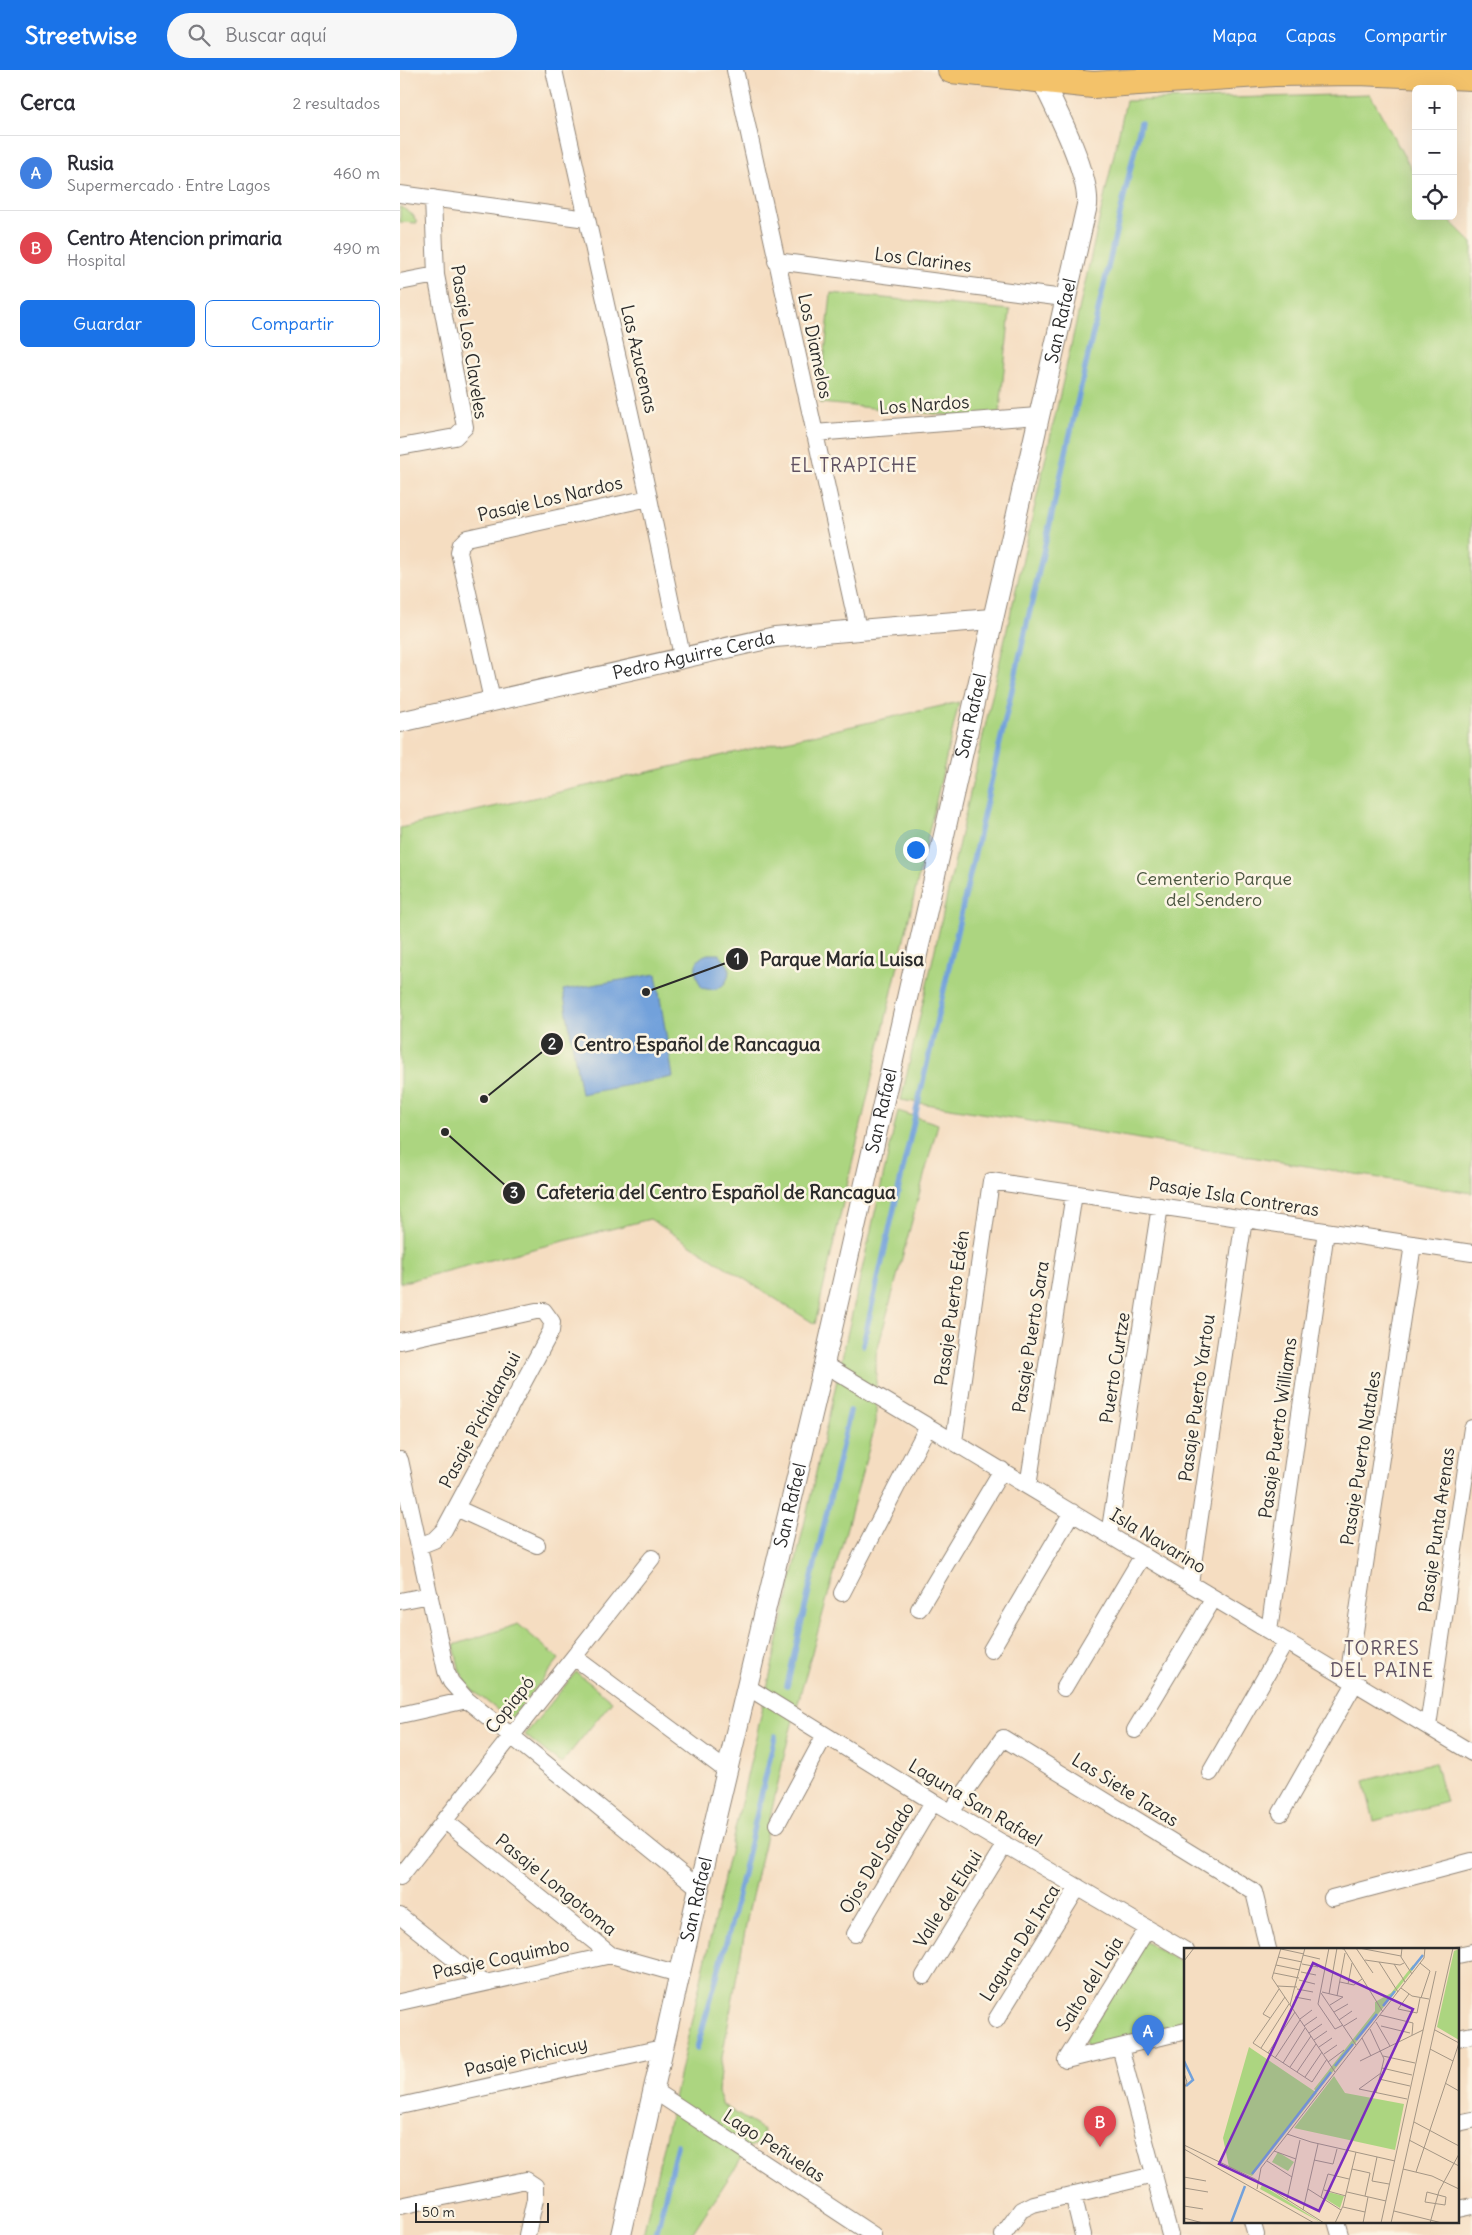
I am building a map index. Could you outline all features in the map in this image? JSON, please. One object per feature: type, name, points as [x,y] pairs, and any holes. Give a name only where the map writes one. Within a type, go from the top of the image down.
[{"type":"main road","points":[[951,70],[1039,75],[1093,85],[1274,73],[1358,72],[1472,76]]},
{"type":"street","name":"Las Azucenas","points":[[554,70],[682,656]]},
{"type":"street","name":"Los Diamelos","points":[[735,70],[858,629]]},
{"type":"street","name":"San Rafael","points":[[621,2235],[726,1771],[824,1364],[991,619],[1087,205],[1087,192],[1083,177],[1058,112],[1039,75]]},
{"type":"street","points":[[400,194],[587,219]]},
{"type":"street","name":"Pasaje Los Claveles","points":[[400,446],[456,437],[463,431],[465,422],[436,275],[433,198]]},
{"type":"street","name":"Los Clarines","points":[[776,261],[1064,298]]},
{"type":"street","points":[[400,282],[436,275]]},
{"type":"street","name":"Los Nardos","points":[[814,433],[1038,416]]},
{"type":"street","name":"Pasaje Los Nardos","points":[[492,700],[459,552],[461,544],[467,538],[649,498]]},
{"type":"street","name":"Pedro Aguirre Cerda","points":[[400,722],[682,656],[775,637],[991,619]]},
{"type":"street","name":"Pasaje Isla Contreras","points":[[991,1181],[1472,1253]]},
{"type":"street","name":"Pasaje Puerto Edén","points":[[954,1441],[991,1181]]},
{"type":"street","name":"Pasaje Puerto Sara","points":[[1028,1486],[1074,1194]]},
{"type":"street","name":"Puerto Curtze","points":[[1109,1535],[1160,1206]]},
{"type":"street","name":"Pasaje Puerto Yartou","points":[[1190,1584],[1244,1219]]},
{"type":"street","name":"Pasaje Puerto Williams","points":[[1269,1631],[1326,1232]]},
{"type":"street","name":"Pasaje Puerto Natales","points":[[1351,1680],[1413,1244]]},
{"type":"street","name":"Pasaje Pichidangui","points":[[400,1341],[536,1311],[548,1314],[552,1322],[551,1331],[456,1508],[439,1535],[419,1546]]},
{"type":"street","name":"Isla Navarino","points":[[824,1364],[1472,1753]]},
{"type":"street","points":[[842,1593],[928,1426]]},
{"type":"street","name":"Pasaje Punta Arenas","points":[[1428,1726],[1472,1428]]},
{"type":"street","points":[[400,1460],[402,1480],[419,1546],[446,1671],[451,1682],[467,1700],[699,1888]]},
{"type":"street","points":[[918,1609],[1002,1470]]},
{"type":"street","points":[[456,1508],[537,1545]]},
{"type":"street","points":[[991,1650],[1072,1512]]},
{"type":"street","points":[[1064,1688],[1143,1555]]},
{"type":"street","name":"Copiapó","points":[[400,1876],[652,1558]]},
{"type":"street","points":[[400,1601],[430,1595]]},
{"type":"street","points":[[1135,1730],[1214,1598]]},
{"type":"street","points":[[1210,1773],[1286,1641]]},
{"type":"street","points":[[574,1657],[726,1771]]},
{"type":"street","points":[[1281,1813],[1351,1680]]},
{"type":"street","name":"Laguna San Rafael","points":[[746,1686],[933,1802],[1184,1950]]},
{"type":"street","points":[[400,1715],[467,1700]]},
{"type":"street","points":[[777,1824],[825,1735]]},
{"type":"street","name":"Las Siete Tazas","points":[[951,1812],[1003,1738],[1254,1892],[1268,1948]]},
{"type":"street","name":"Ojos Del Salado","points":[[855,1934],[933,1802]]},
{"type":"street","name":"Pasaje Longotoma","points":[[444,1820],[611,1955],[679,1974]]},
{"type":"street","name":"Valle del Elqui","points":[[924,1976],[1006,1844]]},
{"type":"street","points":[[1332,1898],[1472,1861]]},
{"type":"street","name":"Laguna Del Inca","points":[[996,2020],[1078,1887]]},
{"type":"street","points":[[400,1916],[484,1983]]},
{"type":"street","name":"Salto del Laja","points":[[1120,2047],[1066,2060],[1147,1929]]},
{"type":"street","name":"Pasaje Coquimbo","points":[[400,2002],[611,1955]]},
{"type":"street","points":[[1170,2235],[1120,2047],[1184,2031]]},
{"type":"street","name":"Pasaje Pichicuy","points":[[400,2106],[662,2048]]},
{"type":"street","name":"Lago Peñuelas","points":[[653,2090],[873,2235]]},
{"type":"street","points":[[1003,2235],[1021,2210],[1033,2204],[1154,2175]]},
{"type":"street","points":[[400,2206],[526,2180],[535,2186],[527,2235]]},
{"type":"street","points":[[1073,2194],[1083,2235]]},
{"type":"street","points":[[1252,2222],[1256,2235]]},
{"type":"street","points":[[1336,2222],[1340,2235]]},
{"type":"green space","name":"Cementerio Parque del Sendero","points":[[1370,94],[1412,171],[1412,220],[1449,220],[1472,243],[1472,1193],[901,1100],[1126,101]]},
{"type":"green space","points":[[400,206],[413,215],[417,223],[400,222]]},
{"type":"green space","points":[[831,293],[1010,310],[999,420],[820,403]]},
{"type":"green space","points":[[959,702],[815,1324],[650,1219],[400,1283],[400,828]]},
{"type":"green space","points":[[898,1111],[938,1124],[876,1355],[876,1423],[789,1735],[749,1909],[721,2063],[718,2092],[723,2105],[763,2130],[761,2143],[749,2147],[691,2235],[643,2235]]},
{"type":"green space","points":[[518,1624],[559,1659],[510,1720],[471,1689],[460,1672],[454,1645]]},
{"type":"green space","points":[[576,1672],[612,1701],[561,1764],[525,1735]]},
{"type":"green space","points":[[1435,1762],[1446,1802],[1374,1821],[1364,1781]]},
{"type":"green space","points":[[1144,1941],[1184,1964],[1184,2027],[1091,2047],[1086,2045],[1085,2040]]},
{"type":"water","points":[[708,954],[719,954],[729,967],[728,978],[722,986],[714,989],[702,988],[696,973],[699,960]]},
{"type":"water","points":[[656,974],[673,1077],[581,1094],[563,990]]},
{"type":"waterway","points":[[863,1345],[1141,122]]},
{"type":"waterway","points":[[787,1686],[850,1411]]},
{"type":"waterway","points":[[697,2048],[731,1925],[775,1736]]},
{"type":"waterway","points":[[656,2235],[677,2145]]},
{"type":"place","name":"Parque María Luisa","points":[[646,992]]},
{"type":"place","name":"Centro Español de Rancagua","points":[[484,1099]]},
{"type":"place","name":"Cafeteria del Centro Español de Rancagua","points":[[445,1132]]},
{"type":"place","name":"Rusia","points":[[1148,2056]]},
{"type":"place","name":"Centro Atencion primaria","points":[[1100,2147]]},
{"type":"district","name":"EL TRAPICHE","points":[[854,465]]},
{"type":"district","name":"TORRES DEL PAINE","points":[[1382,1659]]}]
